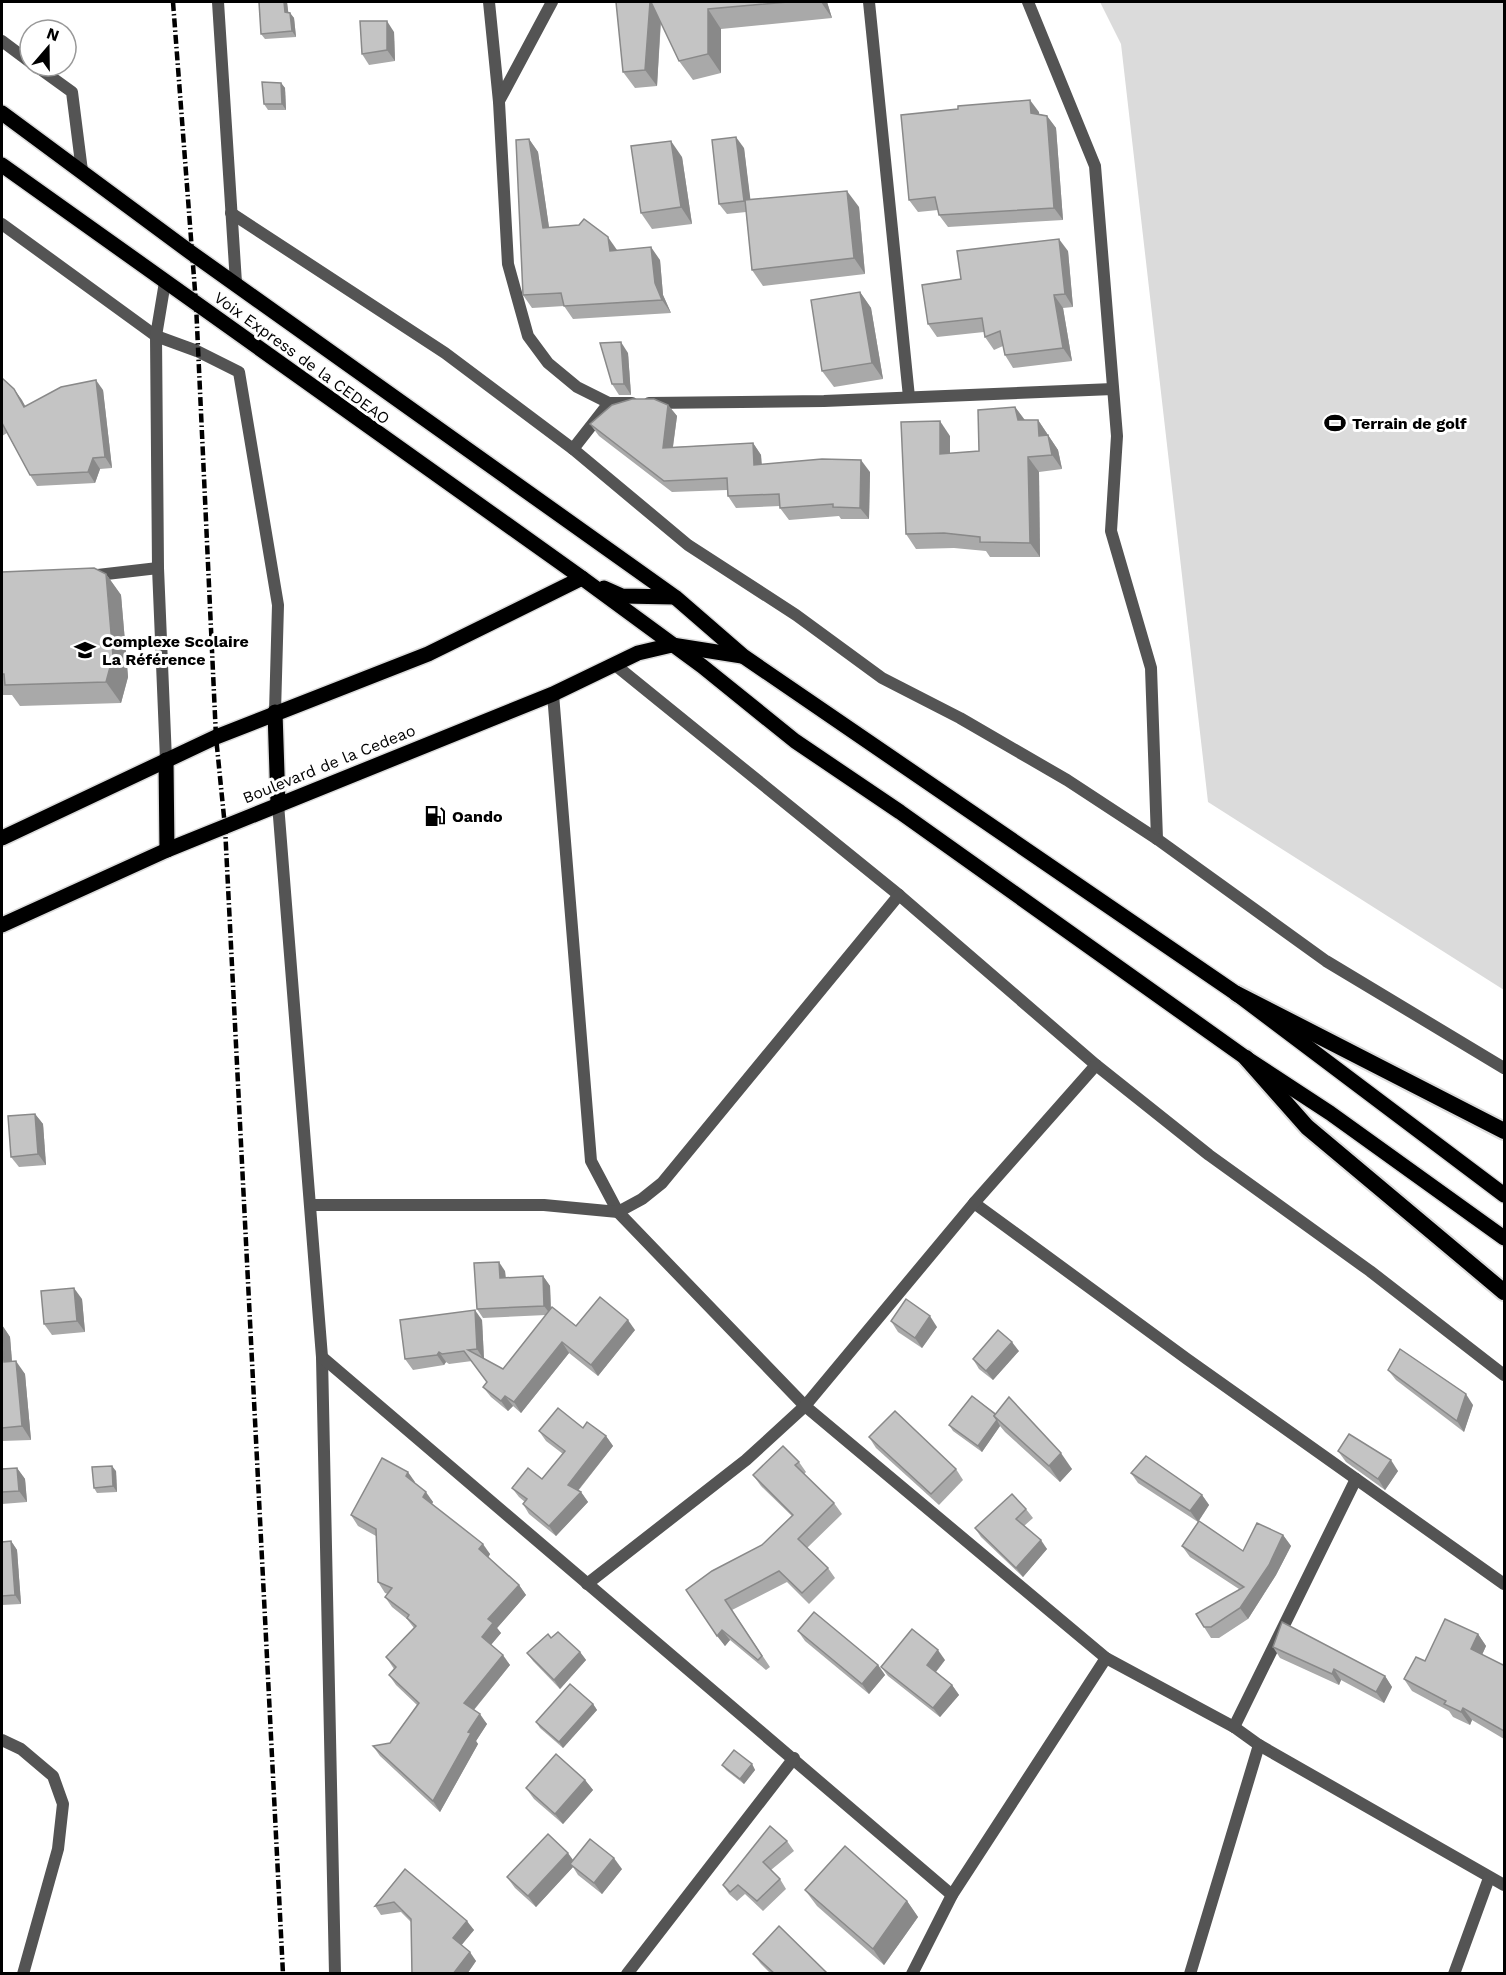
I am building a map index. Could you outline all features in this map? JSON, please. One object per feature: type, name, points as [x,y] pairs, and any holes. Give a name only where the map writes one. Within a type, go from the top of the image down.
[{"type":"highway","points":[[1237,994],[1504,1131]]},
{"type":"highway","points":[[1246,1058],[1307,1127],[1504,1292]]},
{"type":"main road","points":[[2,113],[675,597],[743,656],[1237,994],[1504,1195]]},
{"type":"main road","name":"Voix Express de la CEDEAO","points":[[2,165],[582,578]]},
{"type":"main road","points":[[582,578],[622,596],[675,597]]},
{"type":"main road","points":[[582,578],[702,666],[795,741],[900,812],[1246,1058],[1330,1113],[1504,1238]]},
{"type":"main road","points":[[2,838],[166,760],[275,712],[428,654],[582,578]]},
{"type":"main road","points":[[672,645],[743,656]]},
{"type":"main road","name":"Boulevard de la Cedeao","points":[[2,925],[167,850],[553,694],[638,653],[672,645]]},
{"type":"main road","points":[[275,712],[278,804]]},
{"type":"main road","points":[[166,760],[167,850]]},
{"type":"street","points":[[218,2],[236,283]]},
{"type":"street","points":[[489,2],[499,102],[508,264],[528,336],[548,363],[577,387],[609,404],[824,401],[1113,389]]},
{"type":"street","points":[[499,102],[552,2]]},
{"type":"street","points":[[869,2],[909,397]]},
{"type":"street","points":[[1028,2],[1095,166],[1117,436],[1111,531],[1151,668],[1157,839]]},
{"type":"street","points":[[2,41],[18,53]]},
{"type":"street","points":[[53,78],[72,92],[82,171]]},
{"type":"street","points":[[231,213],[445,353],[573,449],[688,545],[796,615],[882,678],[1057,775],[1157,839],[1326,961],[1504,1068]]},
{"type":"street","points":[[2,224],[156,336],[196,351],[239,372],[278,605],[275,712]]},
{"type":"street","points":[[165,282],[156,336],[158,568],[166,760]]},
{"type":"street","points":[[573,449],[609,404]]},
{"type":"street","points":[[80,577],[158,568]]},
{"type":"street","points":[[614,664],[899,895],[1096,1065],[1209,1155],[1370,1271],[1504,1375]]},
{"type":"street","points":[[553,694],[591,1161],[599,1181],[618,1212],[805,1406],[1106,1658],[1234,1727],[1259,1745],[1504,1885]]},
{"type":"street","points":[[278,804],[312,1205],[322,1357],[335,1974]]},
{"type":"street","points":[[312,1205],[544,1204],[618,1212],[642,1199],[662,1183],[899,895]]},
{"type":"street","points":[[587,1584],[746,1460],[805,1406],[974,1203],[1096,1065]]},
{"type":"street","points":[[974,1203],[1187,1359],[1504,1584]]},
{"type":"street","points":[[322,1357],[952,1895]]},
{"type":"street","points":[[1234,1727],[1356,1479]]},
{"type":"street","points":[[912,1974],[952,1895],[1106,1658]]},
{"type":"street","points":[[2,1740],[21,1749],[53,1776],[63,1804],[58,1849],[23,1974]]},
{"type":"street","points":[[1190,1974],[1259,1745]]},
{"type":"street","points":[[627,1974],[794,1758]]},
{"type":"street","points":[[1454,1974],[1489,1878]]},
{"type":"shaded area","name":"Terrain de golf","points":[[1100,2],[1504,2],[1504,990],[1208,802],[1121,44]]},
{"type":"building","points":[[259,2],[284,2],[285,12],[290,13],[292,31],[261,34]]},
{"type":"building","points":[[616,2],[650,2],[645,70],[623,72]]},
{"type":"building","points":[[651,2],[788,2],[708,9],[708,54],[679,61]]},
{"type":"building","points":[[360,21],[387,21],[387,50],[362,54]]},
{"type":"building","points":[[262,82],[281,83],[282,104],[264,104]]},
{"type":"building","points":[[1030,100],[1031,113],[1047,116],[1054,208],[939,215],[935,197],[909,200],[901,115],[958,109],[958,106]]},
{"type":"building","points":[[736,137],[744,201],[719,204],[712,140]]},
{"type":"building","points":[[529,139],[543,228],[579,225],[584,219],[608,237],[610,251],[651,247],[655,283],[662,300],[564,306],[561,293],[523,295],[516,140]]},
{"type":"building","points":[[671,141],[681,207],[641,213],[631,146]]},
{"type":"building","points":[[847,191],[854,258],[752,270],[745,200]]},
{"type":"building","points":[[1059,239],[1065,294],[1054,295],[1063,348],[1005,355],[1000,331],[985,337],[982,318],[928,324],[922,285],[961,279],[957,251]]},
{"type":"building","points":[[860,292],[872,363],[822,371],[811,300]]},
{"type":"building","points":[[621,342],[624,384],[612,384],[600,343]]},
{"type":"building","points":[[2,378],[14,389],[24,407],[61,387],[96,380],[105,457],[93,458],[88,472],[30,475],[2,423]]},
{"type":"building","points":[[632,399],[654,399],[668,405],[663,448],[753,443],[754,465],[822,459],[861,460],[860,508],[833,507],[833,504],[780,508],[779,494],[728,496],[727,478],[664,481],[590,424],[612,405]]},
{"type":"building","points":[[1015,407],[1018,420],[1038,420],[1039,436],[1048,435],[1052,455],[1028,457],[1030,543],[980,542],[980,537],[944,533],[906,534],[901,422],[940,421],[940,454],[979,451],[978,410]]},
{"type":"building","points":[[94,568],[106,574],[113,656],[106,682],[5,685],[4,674],[2,674],[2,572]]},
{"type":"building","points":[[35,1114],[38,1154],[11,1157],[8,1116]]},
{"type":"building","points":[[499,1262],[500,1278],[543,1276],[544,1306],[477,1309],[474,1263]]},
{"type":"building","points":[[74,1288],[77,1321],[44,1324],[41,1291]]},
{"type":"building","points":[[600,1297],[628,1320],[591,1365],[562,1342],[514,1402],[505,1396],[501,1401],[483,1387],[487,1382],[464,1351],[442,1354],[439,1352],[437,1355],[405,1359],[400,1320],[475,1310],[477,1349],[468,1350],[503,1369],[552,1307],[576,1326]]},
{"type":"building","points":[[906,1299],[930,1316],[915,1338],[891,1321]]},
{"type":"building","points":[[998,1330],[1012,1342],[986,1371],[973,1359]]},
{"type":"building","points":[[2,1336],[4,1362],[16,1361],[22,1426],[2,1428]]},
{"type":"building","points":[[1400,1349],[1466,1394],[1457,1421],[1388,1370]]},
{"type":"building","points":[[972,1396],[995,1414],[997,1420],[978,1446],[949,1425]]},
{"type":"building","points":[[1009,1397],[1061,1453],[1049,1466],[994,1416]]},
{"type":"building","points":[[558,1408],[583,1428],[587,1422],[606,1436],[568,1485],[581,1492],[549,1526],[523,1504],[527,1499],[512,1488],[528,1468],[542,1479],[565,1451],[539,1431]]},
{"type":"building","points":[[895,1411],[956,1469],[931,1494],[869,1437]]},
{"type":"building","points":[[1349,1434],[1391,1460],[1378,1479],[1338,1451]]},
{"type":"building","points":[[783,1446],[799,1462],[795,1465],[834,1503],[798,1539],[828,1568],[802,1593],[779,1571],[725,1600],[762,1656],[758,1660],[722,1630],[717,1636],[686,1590],[712,1571],[762,1545],[793,1515],[753,1475]]},
{"type":"building","points":[[1146,1456],[1202,1495],[1190,1511],[1131,1473]]},
{"type":"building","points":[[382,1458],[408,1472],[406,1476],[426,1492],[423,1497],[483,1544],[479,1549],[519,1585],[488,1619],[493,1623],[482,1637],[503,1655],[464,1703],[480,1714],[468,1732],[471,1733],[433,1801],[373,1746],[390,1743],[419,1703],[389,1675],[396,1667],[386,1657],[416,1626],[407,1618],[409,1615],[385,1597],[392,1588],[378,1582],[376,1529],[351,1515]]},
{"type":"building","points":[[112,1466],[113,1486],[94,1488],[92,1467]]},
{"type":"building","points":[[17,1468],[19,1491],[2,1492],[2,1469]]},
{"type":"building","points":[[1012,1494],[1026,1509],[1016,1519],[1041,1540],[1016,1568],[975,1528]]},
{"type":"building","points":[[1199,1521],[1243,1551],[1257,1523],[1283,1535],[1269,1565],[1240,1608],[1211,1627],[1204,1627],[1196,1614],[1244,1587],[1182,1546]]},
{"type":"building","points":[[11,1541],[15,1595],[2,1596],[2,1542]]},
{"type":"building","points":[[814,1612],[878,1665],[862,1684],[798,1631]]},
{"type":"building","points":[[1445,1619],[1478,1634],[1471,1649],[1503,1665],[1504,1663],[1504,1731],[1463,1708],[1461,1712],[1444,1704],[1446,1701],[1404,1679],[1416,1657],[1425,1661]]},
{"type":"building","points":[[1282,1622],[1385,1676],[1376,1692],[1334,1669],[1332,1674],[1273,1647]]},
{"type":"building","points":[[912,1629],[938,1650],[927,1665],[952,1685],[933,1708],[881,1667]]},
{"type":"building","points":[[558,1632],[580,1652],[554,1680],[527,1653],[548,1634],[551,1638]]},
{"type":"building","points":[[570,1684],[593,1704],[559,1742],[536,1722]]},
{"type":"building","points":[[734,1750],[752,1764],[740,1779],[722,1765]]},
{"type":"building","points":[[556,1754],[585,1780],[555,1814],[526,1788]]},
{"type":"building","points":[[770,1826],[787,1841],[763,1862],[780,1879],[757,1901],[738,1885],[730,1892],[723,1885]]},
{"type":"building","points":[[548,1834],[568,1853],[528,1896],[507,1877]]},
{"type":"building","points":[[590,1839],[614,1858],[594,1883],[570,1864]]},
{"type":"building","points":[[845,1846],[907,1901],[873,1949],[805,1890]]},
{"type":"building","points":[[405,1869],[467,1921],[453,1938],[470,1952],[453,1974],[412,1974],[411,1919],[394,1902],[375,1906]]},
{"type":"building","points":[[779,1926],[828,1974],[775,1974],[753,1954]]},
{"type":"railway","points":[[173,2],[196,304],[216,737],[225,827],[283,1974]]},
{"type":"place","name":"Terrain de golf","points":[[1335,423]]},
{"type":"place","name":"Complexe Scolaire La Référence","points":[[85,650]]},
{"type":"place","name":"Oando","points":[[435,816]]}]
